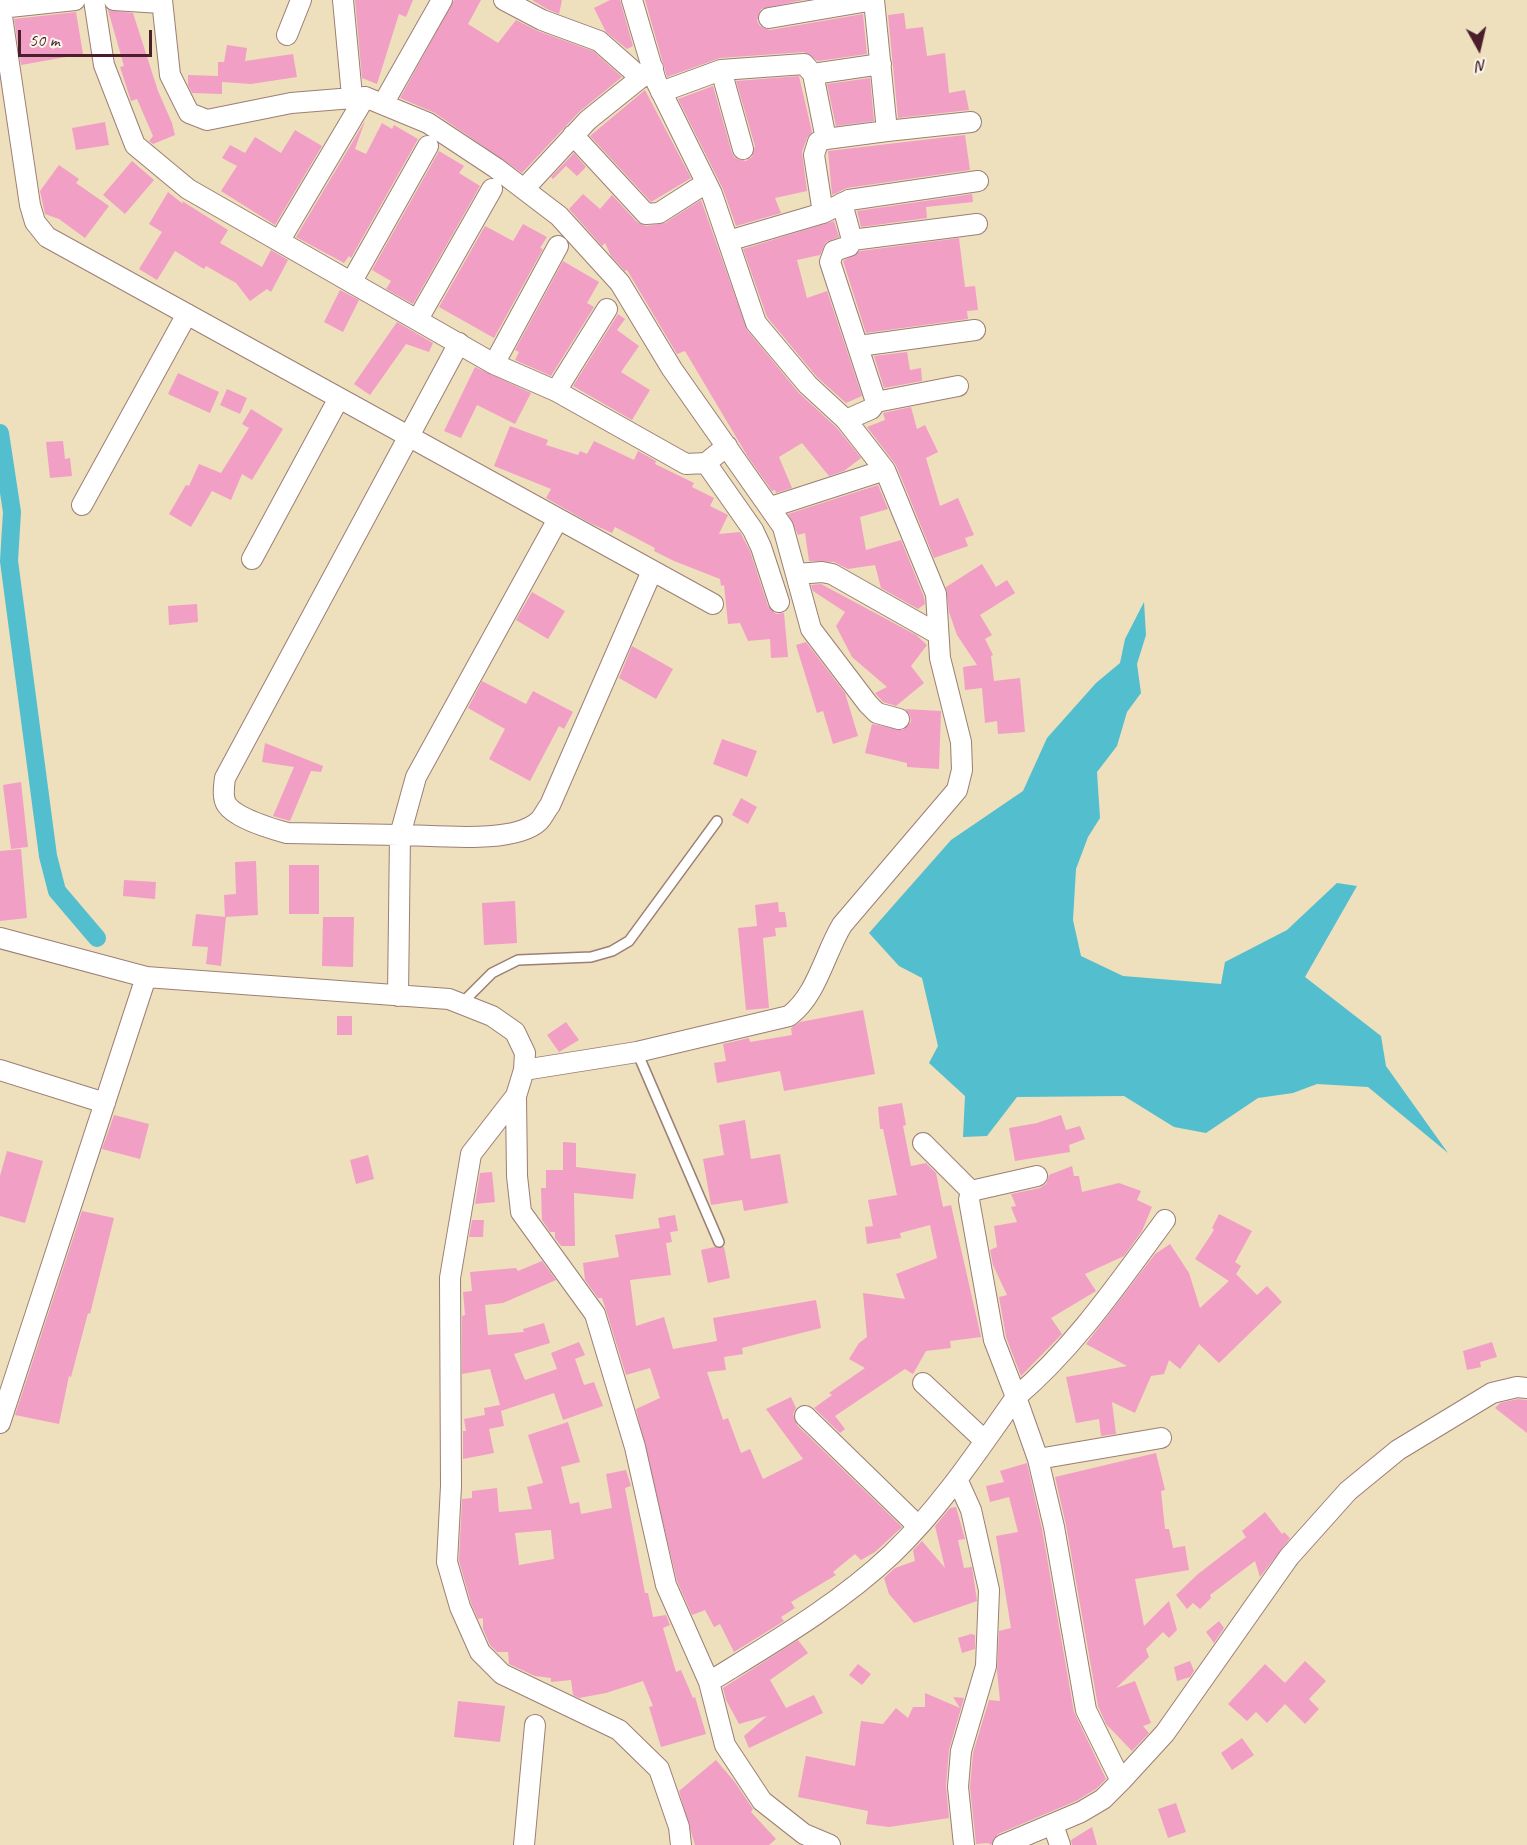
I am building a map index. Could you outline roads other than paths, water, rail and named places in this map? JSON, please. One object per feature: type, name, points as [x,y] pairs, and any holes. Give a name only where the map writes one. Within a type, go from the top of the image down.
[{"type":"street","points":[[0,8],[75,0]]},
{"type":"street","points":[[94,0],[104,65],[135,145],[188,189],[494,364],[556,391],[686,464],[706,463],[727,446]]},
{"type":"street","points":[[114,0],[161,2],[170,75],[189,113],[207,120],[291,103],[367,99],[428,123],[559,216],[620,282],[672,369],[771,507],[783,527],[811,629],[819,641],[877,713],[899,719]]},
{"type":"street","points":[[286,35],[301,0]]},
{"type":"street","points":[[343,0],[367,99]]},
{"type":"street","points":[[280,240],[367,99],[442,0]]},
{"type":"street","points":[[504,0],[542,21],[599,41],[647,73],[661,92],[706,183],[756,322],[808,385],[846,420],[885,470],[931,579],[938,606],[940,658],[961,742],[962,770],[957,790],[842,925],[829,947],[802,1007],[789,1016],[638,1052],[524,1070]]},
{"type":"street","points":[[632,0],[647,73]]},
{"type":"street","points":[[769,18],[874,0],[887,131]]},
{"type":"street","points":[[0,3],[30,205],[35,222],[48,237],[713,604]]},
{"type":"street","points":[[661,92],[721,70],[804,64],[813,74],[825,139]]},
{"type":"street","points":[[813,74],[881,64]]},
{"type":"street","points":[[721,70],[743,149]]},
{"type":"street","points":[[524,189],[573,135],[647,73]]},
{"type":"street","points":[[823,213],[814,155],[818,142],[825,139],[971,122]]},
{"type":"street","points":[[573,135],[646,214],[659,213],[706,183]]},
{"type":"street","points":[[352,281],[428,146]]},
{"type":"street","points":[[728,241],[823,213],[842,203],[863,197],[978,182]]},
{"type":"street","points":[[418,319],[492,189]]},
{"type":"street","points":[[842,203],[852,240],[849,246],[834,251],[831,262],[876,402]]},
{"type":"street","points":[[852,240],[977,224]]},
{"type":"street","points":[[494,364],[558,246]]},
{"type":"street","points":[[556,391],[608,309]]},
{"type":"street","points":[[82,505],[187,314]]},
{"type":"street","points":[[859,346],[975,330]]},
{"type":"street","points":[[459,343],[225,778],[223,792],[225,804],[233,812],[271,829],[287,833],[499,836],[524,830],[539,821],[550,806],[652,571]]},
{"type":"street","points":[[846,420],[871,409],[876,402],[958,386]]},
{"type":"street","points":[[252,559],[339,398]]},
{"type":"street","points":[[706,463],[753,530],[779,602]]},
{"type":"street","points":[[771,507],[885,470]]},
{"type":"street","points":[[398,996],[400,835],[416,777],[558,519]]},
{"type":"street","points":[[797,574],[822,572],[832,574],[938,634]]},
{"type":"street","points":[[0,938],[146,977],[449,999],[492,1016],[515,1032],[525,1053],[524,1070],[516,1096],[516,1176],[521,1212],[595,1314],[635,1447],[666,1585],[709,1682],[725,1745],[762,1801],[804,1834],[830,1845]]},
{"type":"street","points":[[0,1423],[8,1375],[105,1103],[146,977]]},
{"type":"street","points":[[0,1070],[105,1103]]},
{"type":"street","points":[[516,1096],[471,1154],[450,1278],[451,1486],[447,1562],[460,1607],[480,1652],[502,1674],[619,1730],[659,1769],[679,1827],[681,1845]]},
{"type":"street","points":[[923,1143],[971,1191]]},
{"type":"street","points":[[971,1191],[1037,1176]]},
{"type":"street","points":[[971,1191],[969,1200],[994,1340],[1038,1459],[1054,1527],[1086,1710],[1121,1781]]},
{"type":"street","points":[[709,1682],[790,1632],[867,1576],[918,1526],[957,1479],[1016,1397],[1050,1368],[1074,1341],[1165,1220]]},
{"type":"street","points":[[923,1383],[985,1441]]},
{"type":"street","points":[[1003,1845],[1053,1825],[1103,1799],[1121,1781],[1165,1733],[1289,1557],[1348,1491],[1398,1450],[1492,1394],[1517,1387],[1527,1388]]},
{"type":"street","points":[[805,1416],[918,1526]]},
{"type":"street","points":[[1038,1459],[1161,1438]]},
{"type":"street","points":[[957,1479],[971,1510],[989,1590],[986,1666],[961,1751],[958,1787],[964,1845]]},
{"type":"street","points":[[524,1845],[535,1725]]},
{"type":"street","points":[[1053,1825],[1060,1845]]},
{"type":"lane","points":[[461,1004],[492,973],[518,960],[591,957],[612,951],[629,941],[717,820]]},
{"type":"lane","points":[[638,1052],[719,1242]]},
{"type":"water","points":[[1144,602],[1146,635],[1137,664],[1141,693],[1127,712],[1117,746],[1097,772],[1100,818],[1088,837],[1076,869],[1073,920],[1081,956],[1123,976],[1221,984],[1225,962],[1287,930],[1337,883],[1357,886],[1305,977],[1381,1036],[1386,1066],[1448,1153],[1368,1087],[1317,1084],[1293,1093],[1258,1098],[1206,1133],[1174,1127],[1124,1096],[1017,1097],[987,1136],[963,1137],[965,1096],[929,1063],[938,1046],[922,978],[899,966],[869,933],[951,840],[1023,791],[1047,738],[1096,683],[1120,663],[1125,639]]},
{"type":"waterway","points":[[0,433],[12,512],[9,561],[48,856],[57,891],[97,938]]}]
